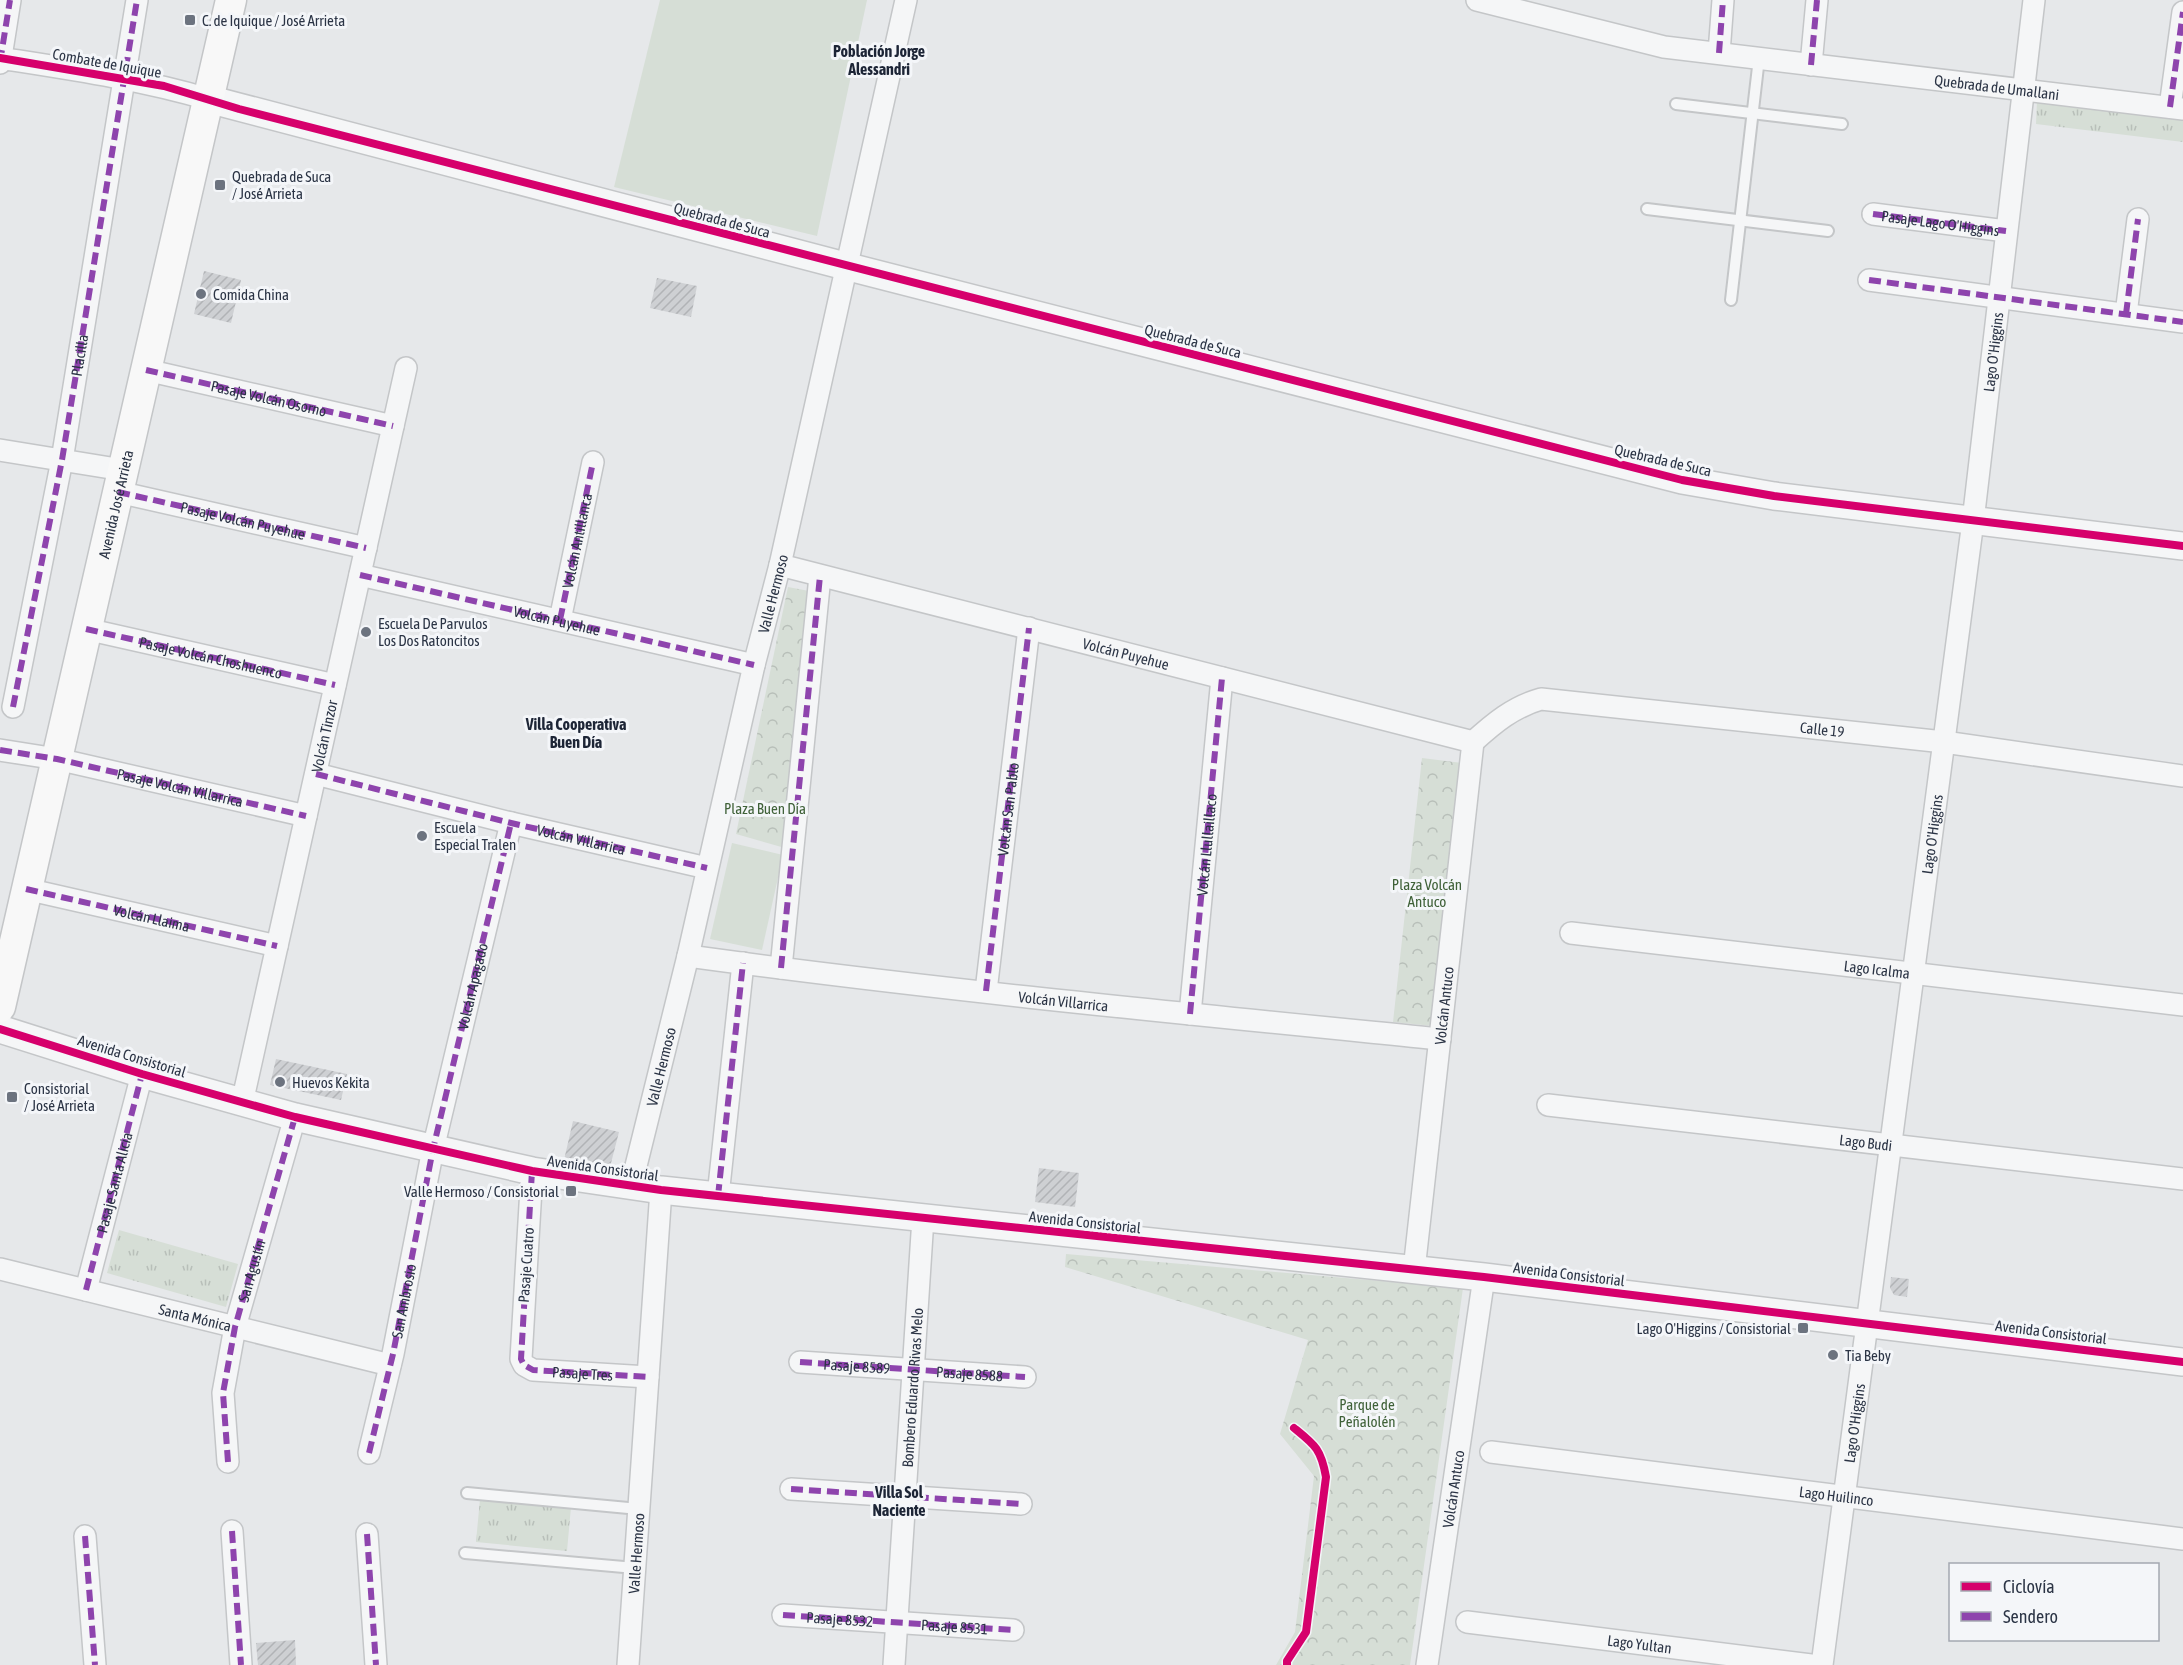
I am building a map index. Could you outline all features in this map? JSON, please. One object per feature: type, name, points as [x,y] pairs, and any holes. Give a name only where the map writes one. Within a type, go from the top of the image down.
[{"type":"main road","name":"Avenida José Arrieta","points":[[0,1007],[231,0]]},
{"type":"street","points":[[0,63],[10,0]]},
{"type":"street","name":"Placilla","points":[[13,707],[62,460],[137,0]]},
{"type":"street","name":"Valle Hermoso","points":[[631,1186],[688,956],[754,665],[780,565],[906,0]]},
{"type":"street","name":"Quebrada de Umallani","points":[[1477,0],[1664,47],[2177,108]]},
{"type":"street","points":[[1719,53],[1723,0]]},
{"type":"street","points":[[1811,64],[1817,0]]},
{"type":"street","name":"Lago O'Higgins","points":[[1821,1665],[1973,521],[2034,0]]},
{"type":"street","points":[[2177,108],[2183,12]]},
{"type":"street","name":"Combate de Iquique","points":[[0,58],[164,86],[208,99]]},
{"type":"street","name":"Quebrada de Suca","points":[[208,99],[845,266],[1682,480],[1774,496],[2183,546]]},
{"type":"street","name":"Pasaje Lago O'Higgins","points":[[1873,214],[2006,231]]},
{"type":"street","points":[[2126,314],[2138,219]]},
{"type":"street","points":[[1869,280],[2183,322]]},
{"type":"street","name":"Volcán Tinzor","points":[[242,1103],[406,368]]},
{"type":"street","name":"Pasaje Volcán Osorno","points":[[146,370],[393,426]]},
{"type":"street","name":"Pasaje Volcán Puyehue","points":[[0,450],[62,460],[120,481],[366,548]]},
{"type":"street","name":"Volcán Antillanca","points":[[560,620],[593,462]]},
{"type":"street","name":"Volcán Puyehue","points":[[780,565],[1473,742]]},
{"type":"street","name":"Volcán Puyehue","points":[[360,575],[754,665]]},
{"type":"street","points":[[781,968],[820,576]]},
{"type":"street","name":"Volcán San Pablo","points":[[986,991],[1029,628]]},
{"type":"street","name":"Pasaje Volcán Choshuenco","points":[[86,629],[335,685]]},
{"type":"street","name":"Volcán Llullaillaco","points":[[1190,1014],[1222,678]]},
{"type":"street","name":"Calle 19","points":[[1473,742],[1515,708],[1541,699],[1944,742],[2183,776]]},
{"type":"street","name":"Volcán Antuco","points":[[1414,1270],[1473,742]]},
{"type":"street","name":"Pasaje Volcán Villarrica","points":[[0,750],[57,759],[306,816]]},
{"type":"street","name":"Volcán Villarrica","points":[[316,774],[511,823],[708,868]]},
{"type":"street","name":"Volcán Apagado","points":[[433,1149],[511,823]]},
{"type":"street","name":"Volcán Llaima","points":[[26,889],[277,946]]},
{"type":"street","name":"Lago Icalma","points":[[1571,933],[2183,1005]]},
{"type":"street","name":"Volcán Villarrica","points":[[688,956],[1190,1014],[1440,1039]]},
{"type":"street","points":[[718,1196],[743,963]]},
{"type":"street","name":"Avenida Consistorial","points":[[0,1029],[242,1103],[532,1171],[661,1190],[1484,1277],[2183,1362]]},
{"type":"street","name":"Pasaje Santa Alicia","points":[[86,1290],[142,1074]]},
{"type":"street","name":"Lago Budi","points":[[1548,1105],[2183,1179]]},
{"type":"street","name":"San Agustín","points":[[228,1462],[223,1393],[235,1327],[295,1117]]},
{"type":"street","name":"San Ambrosio","points":[[369,1453],[390,1365],[433,1149]]},
{"type":"street","name":"Pasaje Cuatro","points":[[520,1359],[532,1171]]},
{"type":"street","name":"Valle Hermoso","points":[[628,1665],[661,1190]]},
{"type":"street","name":"Bombero Eduardo Rivas Melo","points":[[894,1665],[923,1218]]},
{"type":"street","name":"Santa Mónica","points":[[0,1269],[390,1365]]},
{"type":"street","name":"Volcán Antuco","points":[[1427,1665],[1484,1277]]},
{"type":"street","name":"Pasaje Tres","points":[[520,1359],[533,1370],[648,1377]]},
{"type":"street","name":"Pasaje 8589","points":[[800,1362],[913,1370]]},
{"type":"street","name":"Pasaje 8588","points":[[913,1370],[1025,1377]]},
{"type":"street","name":"Lago Huilinco","points":[[1491,1452],[2183,1539]]},
{"type":"street","points":[[791,1489],[1021,1504]]},
{"type":"street","points":[[232,1531],[241,1665]]},
{"type":"street","points":[[367,1534],[376,1665]]},
{"type":"street","points":[[85,1536],[95,1665]]},
{"type":"street","name":"Pasaje 8532","points":[[783,1616],[897,1622]]},
{"type":"street","name":"Pasaje 8531","points":[[897,1622],[1012,1630]]},
{"type":"street","name":"Lago Yultan","points":[[1467,1622],[1811,1665]]},
{"type":"lane","points":[[1731,300],[1759,58]]},
{"type":"lane","points":[[1676,104],[1842,124]]},
{"type":"lane","points":[[1647,209],[1828,231]]},
{"type":"lane","points":[[467,1493],[639,1509]]},
{"type":"lane","points":[[465,1553],[635,1568]]},
{"type":"green space","points":[[660,0],[867,0],[817,236],[614,187]]},
{"type":"green space","points":[[2037,100],[2183,120],[2183,142],[2036,124]]},
{"type":"green space","name":"Plaza Buen Día","points":[[788,587],[809,591],[785,848],[736,834]]},
{"type":"green space","name":"Plaza Volcán Antuco","points":[[1422,758],[1462,763],[1433,1026],[1393,1022]]},
{"type":"green space","points":[[732,843],[783,855],[762,950],[710,939]]},
{"type":"green space","points":[[119,1230],[238,1264],[226,1307],[107,1273]]},
{"type":"green space","name":"Parque de Peñalolén","points":[[1066,1254],[1463,1288],[1410,1665],[1276,1665],[1295,1632],[1314,1476],[1280,1434],[1308,1340],[1065,1267]]},
{"type":"green space","points":[[480,1499],[571,1507],[567,1551],[476,1542]]},
{"type":"building","points":[[204,271],[241,280],[231,323],[194,314]]},
{"type":"building","points":[[657,278],[697,286],[691,317],[650,308]]},
{"type":"building","points":[[276,1059],[347,1074],[341,1100],[270,1085]]},
{"type":"building","points":[[573,1121],[619,1132],[610,1167],[564,1160]]},
{"type":"building","points":[[1039,1168],[1079,1173],[1075,1207],[1035,1202]]},
{"type":"building","points":[[1891,1277],[1909,1279],[1907,1297],[1894,1295],[1890,1288]]},
{"type":"building","points":[[295,1640],[296,1665],[258,1665],[256,1643]]},
{"type":"marked path","points":[[0,62],[10,0]]},
{"type":"marked path","points":[[13,707],[62,460],[137,0]]},
{"type":"marked path","points":[[1719,53],[1723,0]]},
{"type":"marked path","points":[[1811,65],[1817,0]]},
{"type":"marked path","points":[[2170,107],[2183,12]]},
{"type":"marked path","points":[[1873,214],[2006,231]]},
{"type":"marked path","points":[[2126,314],[2138,219]]},
{"type":"marked path","points":[[1869,280],[2183,322]]},
{"type":"marked path","points":[[146,370],[393,426]]},
{"type":"marked path","points":[[560,620],[593,462]]},
{"type":"marked path","points":[[118,492],[366,548]]},
{"type":"marked path","points":[[360,575],[754,665]]},
{"type":"marked path","points":[[781,968],[820,576]]},
{"type":"marked path","points":[[986,991],[1029,628]]},
{"type":"marked path","points":[[86,629],[335,685]]},
{"type":"marked path","points":[[1190,1014],[1222,678]]},
{"type":"marked path","points":[[0,750],[57,759],[306,816]]},
{"type":"marked path","points":[[316,774],[511,823],[707,868]]},
{"type":"marked path","points":[[369,1453],[393,1354],[433,1149],[511,823]]},
{"type":"marked path","points":[[26,889],[277,946]]},
{"type":"marked path","points":[[718,1196],[743,963]]},
{"type":"marked path","points":[[86,1290],[142,1074]]},
{"type":"marked path","points":[[228,1462],[223,1393],[235,1327],[295,1117]]},
{"type":"marked path","points":[[532,1171],[521,1359],[524,1365],[533,1370],[648,1377]]},
{"type":"marked path","points":[[800,1362],[1025,1377]]},
{"type":"marked path","points":[[791,1489],[1021,1504]]},
{"type":"marked path","points":[[232,1531],[241,1665]]},
{"type":"marked path","points":[[367,1534],[376,1665]]},
{"type":"marked path","points":[[85,1536],[95,1665]]},
{"type":"marked path","points":[[783,1615],[1013,1630]]},
{"type":"cycle path","points":[[0,58],[164,86],[239,109],[1682,480],[1774,496],[2183,546]]},
{"type":"cycle path","points":[[0,1029],[142,1074],[295,1117],[532,1171],[661,1190],[1484,1277],[2183,1362]]},
{"type":"cycle path","points":[[1287,1665],[1287,1661],[1306,1632],[1326,1477],[1316,1448],[1294,1428]]},
{"type":"place","name":"C. de Iquique / José Arrieta","points":[[190,20]]},
{"type":"place","name":"Quebrada de Suca / José Arrieta","points":[[220,185]]},
{"type":"place","name":"Comida China","points":[[201,294]]},
{"type":"place","name":"Escuela De Parvulos Los Dos Ratoncitos","points":[[366,632]]},
{"type":"place","name":"Escuela Especial Tralen","points":[[422,836]]},
{"type":"place","name":"Huevos Kekita","points":[[280,1082]]},
{"type":"place","name":"Consistorial / José Arrieta","points":[[12,1097]]},
{"type":"place","name":"Valle Hermoso / Consistorial","points":[[571,1191]]},
{"type":"place","name":"Lago O'Higgins / Consistorial","points":[[1803,1328]]},
{"type":"place","name":"Tia Beby","points":[[1833,1355]]},
{"type":"district","name":"Población Jorge Alessandri","points":[[879,60]]},
{"type":"district","name":"Villa Cooperativa Buen Día","points":[[576,733]]},
{"type":"district","name":"Villa Sol Naciente","points":[[899,1501]]}]
